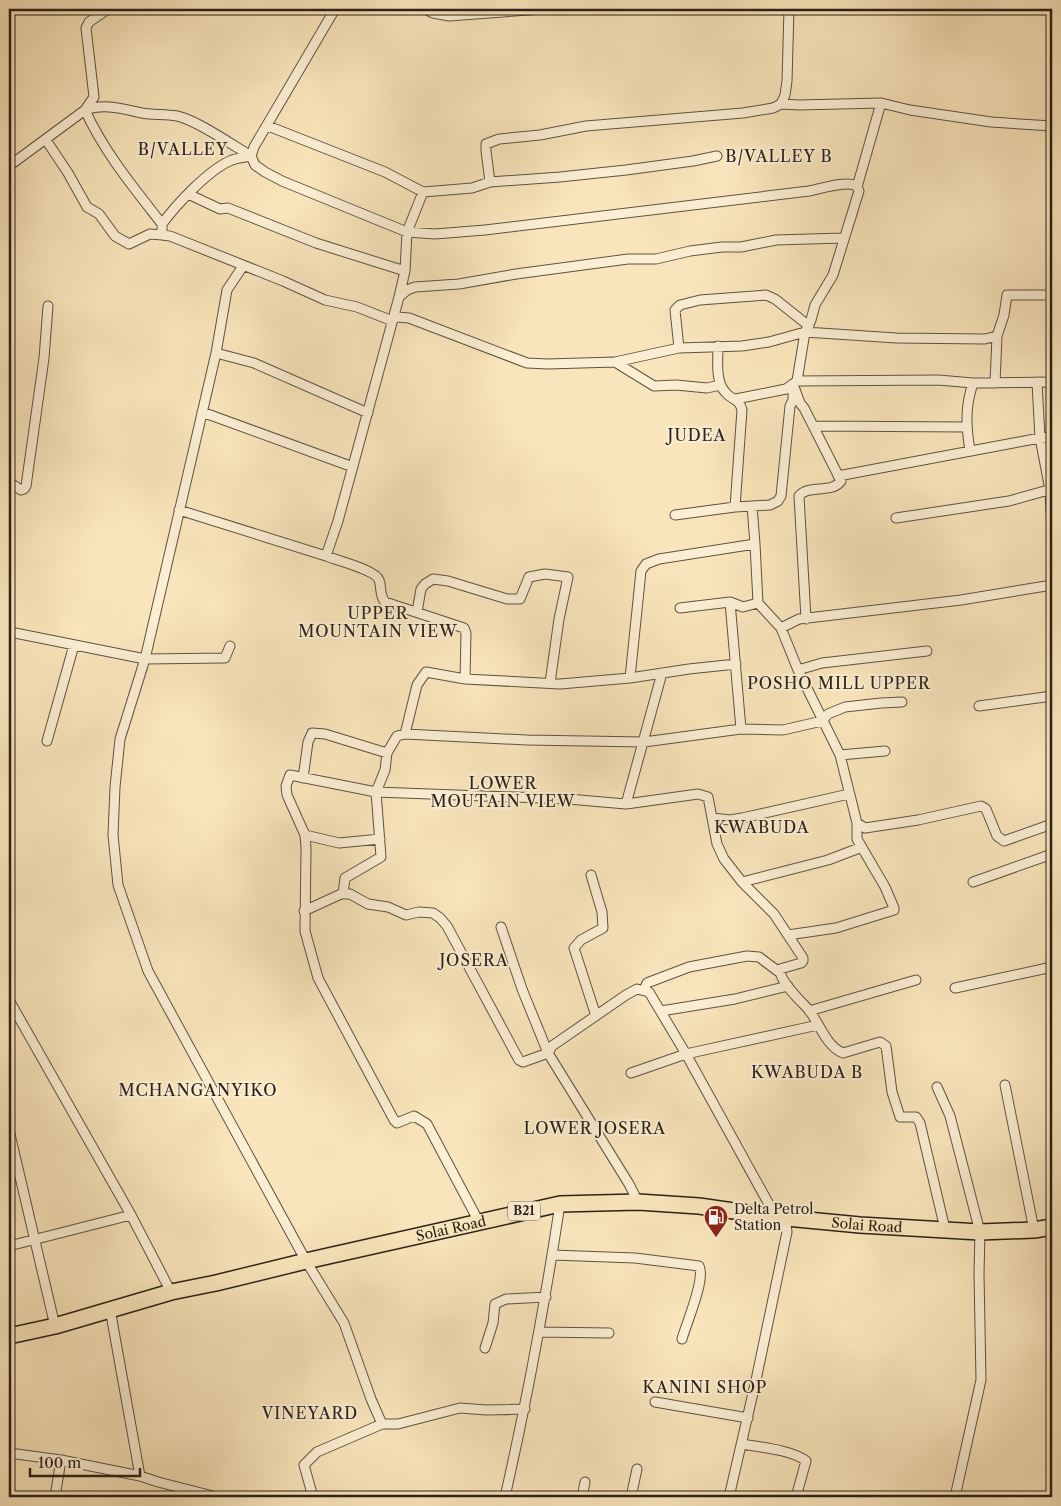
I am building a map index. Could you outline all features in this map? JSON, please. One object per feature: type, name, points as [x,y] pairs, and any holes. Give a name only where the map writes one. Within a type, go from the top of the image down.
[{"type":"highway","name":"Solai Road","points":[[9,1336],[55,1326],[171,1292],[560,1204],[638,1202],[699,1206],[860,1225],[980,1232],[1034,1230],[1052,1227]]},
{"type":"street","points":[[86,110],[94,97],[86,28],[88,22],[108,9]]},
{"type":"street","points":[[251,156],[336,9]]},
{"type":"street","points":[[425,9],[433,13],[542,9]]},
{"type":"street","points":[[781,104],[785,95],[787,81],[789,9]]},
{"type":"street","points":[[675,515],[734,507],[775,504],[781,496],[790,406],[794,400],[795,382],[807,329],[815,305],[833,275],[843,238],[855,206],[859,191],[857,187],[881,103]]},
{"type":"street","points":[[490,182],[486,144],[499,139],[540,135],[586,126],[743,113],[773,108],[781,104],[881,103],[910,110],[991,122],[1052,126]]},
{"type":"street","points":[[9,166],[86,110],[95,106],[106,106],[146,114],[178,116],[191,121],[251,156],[255,165],[282,181],[407,232],[435,234],[485,230],[809,191],[847,184],[856,185],[857,187]]},
{"type":"street","points":[[86,110],[95,132],[110,155],[162,224],[162,235]]},
{"type":"street","points":[[268,126],[385,172],[423,192],[472,188],[490,182],[626,170],[716,156]]},
{"type":"street","points":[[46,140],[68,173],[87,207],[99,214],[115,236],[129,244],[150,234],[170,236],[283,281],[325,300],[357,308],[390,320],[400,316],[409,318],[527,362],[615,362],[679,348],[742,346],[769,342],[807,329],[896,338],[984,339],[997,336]]},
{"type":"street","points":[[162,224],[188,194],[215,170],[232,160],[251,156]]},
{"type":"street","points":[[326,556],[338,521],[394,318],[405,271],[407,232],[423,192]]},
{"type":"street","points":[[188,194],[220,208],[228,208],[316,243],[405,271]]},
{"type":"street","points":[[399,297],[407,290],[415,287],[459,284],[516,274],[628,259],[656,259],[690,251],[741,247],[776,240],[843,238]]},
{"type":"street","points":[[244,266],[227,290],[216,353],[145,659],[120,739],[113,835],[118,885],[148,971],[306,1261],[344,1323],[382,1424]]},
{"type":"street","points":[[679,348],[675,310],[680,305],[700,300],[766,295],[775,299],[807,329]]},
{"type":"street","points":[[995,383],[997,336],[1004,315],[1007,295],[1052,295]]},
{"type":"street","points":[[9,482],[20,490],[26,486],[44,358],[48,306]]},
{"type":"street","points":[[718,346],[720,384],[727,394],[736,399],[742,410],[734,507]]},
{"type":"street","points":[[216,353],[254,363],[368,413]]},
{"type":"street","points":[[615,362],[654,386],[676,385],[707,388],[720,384]]},
{"type":"street","points":[[736,399],[786,389],[795,382],[938,380],[973,383],[1052,382]]},
{"type":"street","points":[[795,382],[800,403],[841,481],[835,487],[804,492],[799,496],[806,619]]},
{"type":"street","points":[[1037,382],[1040,438],[1051,489],[1052,530]]},
{"type":"street","points":[[970,451],[966,427],[967,399],[973,383]]},
{"type":"street","points":[[202,412],[353,467]]},
{"type":"street","points":[[813,426],[966,427]]},
{"type":"street","points":[[838,476],[1040,438],[1052,438]]},
{"type":"street","points":[[896,518],[1009,501],[1051,489]]},
{"type":"street","points":[[752,506],[758,603],[781,628],[798,670],[840,755],[857,823],[856,836],[885,887],[894,908],[894,910],[836,928],[788,935]]},
{"type":"street","points":[[179,510],[374,573],[380,581],[380,592],[385,602],[464,628],[466,633],[465,679]]},
{"type":"street","points":[[630,678],[642,571],[646,564],[659,559],[755,544]]},
{"type":"street","points":[[417,612],[421,589],[433,579],[448,581],[507,599],[520,598],[529,577],[544,574],[568,577],[559,619],[550,683]]},
{"type":"street","points":[[781,628],[800,618],[806,619],[961,600],[1052,585]]},
{"type":"street","points":[[680,608],[730,602],[743,607],[758,603]]},
{"type":"street","points":[[730,602],[741,729]]},
{"type":"street","points":[[9,633],[145,659],[225,658],[230,646]]},
{"type":"street","points":[[47,740],[74,645]]},
{"type":"street","points":[[798,670],[822,663],[927,651]]},
{"type":"street","points":[[405,734],[417,685],[426,672],[465,679],[550,683],[630,678],[736,664]]},
{"type":"street","points":[[626,804],[662,673]]},
{"type":"street","points":[[979,706],[1052,696]]},
{"type":"street","points":[[343,894],[345,878],[381,857],[376,792],[384,770],[386,753],[397,736],[405,734],[527,740],[644,742],[741,729],[783,730],[822,721],[828,714],[845,707],[881,702],[902,702]]},
{"type":"street","points":[[303,778],[308,742],[312,733],[325,734],[386,753]]},
{"type":"street","points":[[840,755],[885,751]]},
{"type":"street","points":[[479,1222],[428,1124],[414,1116],[402,1122],[397,1123],[394,1120],[318,978],[306,942],[304,911],[305,835],[287,795],[286,786],[290,775],[376,792],[568,799],[626,804],[698,794],[708,797],[717,844],[724,859],[742,882],[774,914],[800,952],[803,961],[783,968],[779,972]]},
{"type":"street","points":[[712,818],[730,820],[742,818],[849,794]]},
{"type":"street","points":[[857,823],[865,828],[900,823],[981,806],[986,809],[997,836],[1004,841],[1052,824]]},
{"type":"street","points":[[305,835],[339,843],[380,839]]},
{"type":"street","points":[[742,882],[828,860],[862,847]]},
{"type":"street","points":[[973,882],[1052,854]]},
{"type":"street","points":[[591,875],[602,912],[603,928],[581,940],[574,948],[596,1016]]},
{"type":"street","points":[[304,911],[343,894],[350,894],[368,904],[388,907],[406,914],[427,912],[440,918],[447,926],[519,1060],[523,1062],[548,1053],[552,1046],[626,995],[636,990],[649,992],[781,1217],[787,1232],[730,1497]]},
{"type":"street","points":[[501,927],[522,989],[548,1053],[629,1184],[638,1202]]},
{"type":"street","points":[[644,990],[647,983],[689,966],[746,956],[759,957],[779,972],[837,1050],[841,1052],[880,1042],[886,1046],[892,1092],[900,1117],[916,1117],[920,1123],[944,1230]]},
{"type":"street","points":[[955,988],[1052,967]]},
{"type":"street","points":[[809,1010],[916,980]]},
{"type":"street","points":[[661,1011],[735,999],[788,986]]},
{"type":"street","points":[[9,1000],[131,1215],[171,1292]]},
{"type":"street","points":[[631,1073],[686,1054],[818,1026]]},
{"type":"street","points":[[1004,1084],[1034,1230]]},
{"type":"street","points":[[937,1087],[950,1116],[980,1232],[981,1380],[955,1497]]},
{"type":"street","points":[[9,1130],[55,1326]]},
{"type":"street","points":[[505,1497],[525,1409],[546,1297],[560,1204]]},
{"type":"street","points":[[9,1246],[131,1215]]},
{"type":"street","points":[[552,1255],[635,1258],[699,1266],[701,1270],[699,1283],[682,1340]]},
{"type":"street","points":[[485,1348],[496,1304],[506,1299],[546,1297]]},
{"type":"street","points":[[110,1309],[140,1476]]},
{"type":"street","points":[[539,1332],[609,1333]]},
{"type":"street","points":[[656,1402],[748,1418]]},
{"type":"street","points":[[313,1497],[304,1465],[317,1452],[382,1424],[398,1424],[460,1408],[486,1410],[525,1409]]},
{"type":"street","points":[[742,1444],[792,1454],[806,1461],[796,1497]]},
{"type":"street","points":[[9,1453],[61,1460],[140,1476],[217,1497]]},
{"type":"street","points":[[55,1497],[61,1460]]},
{"type":"street","points":[[631,1497],[636,1469]]},
{"type":"street","points":[[582,1497],[585,1482]]},
{"type":"place","name":"Delta Petrol Station","points":[[716,1238]]},
{"type":"district","name":"B/VALLEY","points":[[183,149]]},
{"type":"district","name":"B/VALLEY B","points":[[779,156]]},
{"type":"district","name":"JUDEA","points":[[697,435]]},
{"type":"district","name":"UPPER MOUNTAIN VIEW","points":[[378,622]]},
{"type":"district","name":"POSHO MILL UPPER","points":[[839,683]]},
{"type":"district","name":"LOWER MOUTAIN VIEW","points":[[503,792]]},
{"type":"district","name":"KWABUDA","points":[[762,827]]},
{"type":"district","name":"JOSERA","points":[[474,960]]},
{"type":"district","name":"KWABUDA B","points":[[807,1072]]},
{"type":"district","name":"MCHANGANYIKO","points":[[198,1090]]},
{"type":"district","name":"LOWER JOSERA","points":[[595,1128]]},
{"type":"district","name":"KANINI SHOP","points":[[705,1387]]},
{"type":"district","name":"VINEYARD","points":[[310,1413]]}]
